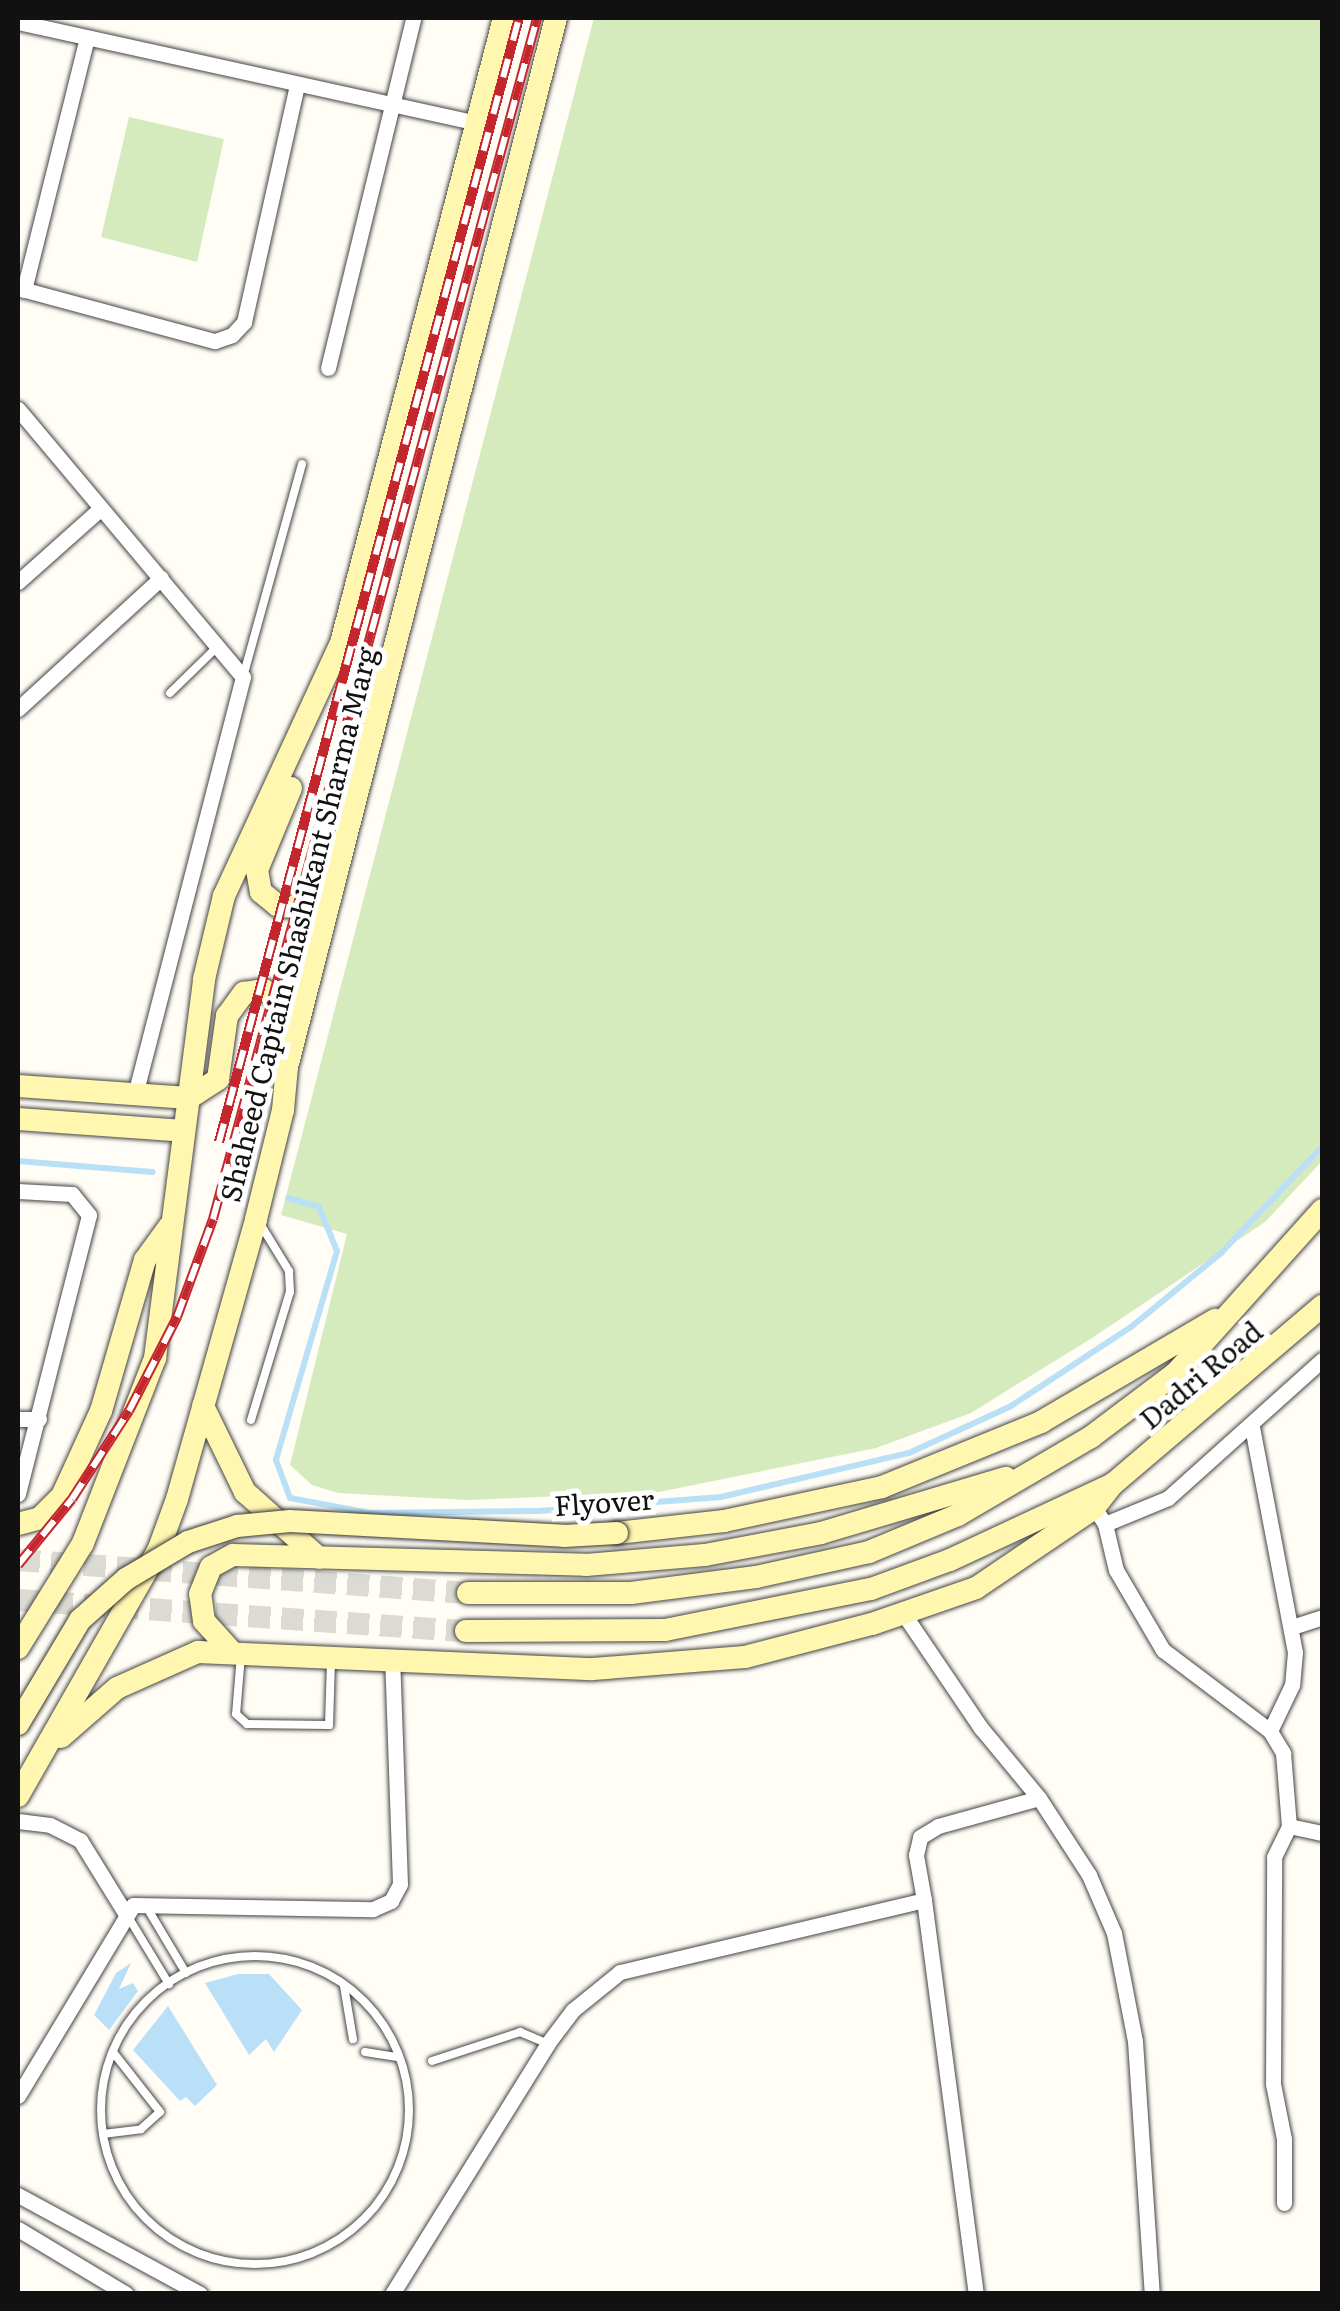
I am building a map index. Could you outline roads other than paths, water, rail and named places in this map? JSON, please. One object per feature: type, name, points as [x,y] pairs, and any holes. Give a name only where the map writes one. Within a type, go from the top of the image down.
[{"type":"main road","name":"Shaheed Captain Shashikant Sharma Marg","points":[[18,1648],[83,1543],[156,1358],[204,979],[224,896],[341,644],[504,18]]},
{"type":"main road","name":"Shaheed Captain Shashikant Sharma Marg","points":[[39,1760],[158,1551],[202,1406],[284,1110],[286,1067],[556,18]]},
{"type":"main road","points":[[341,644],[260,860],[261,892],[278,906],[310,902],[347,835]]},
{"type":"main road","points":[[18,1086],[190,1098],[218,1079],[230,1006],[254,990],[273,994],[286,1007],[286,1067]]},
{"type":"main road","points":[[18,1119],[184,1131]]},
{"type":"main road","name":"Dadri Road","points":[[1034,1471],[1176,1373],[1322,1210]]},
{"type":"main road","points":[[18,1524],[40,1518],[62,1496],[101,1411],[145,1260],[172,1222]]},
{"type":"main road","name":"Dadri Road","points":[[1113,1484],[1322,1306]]},
{"type":"main road","name":"Flyover","points":[[18,1724],[80,1620],[126,1579],[188,1542],[237,1526],[290,1521],[564,1536],[804,1506],[882,1487],[1041,1422],[1235,1308]]},
{"type":"main road","points":[[202,1406],[244,1492],[319,1558]]},
{"type":"main road","points":[[236,1652],[204,1621],[200,1594],[211,1568],[233,1554],[586,1565],[705,1555],[820,1533],[1034,1471]]},
{"type":"main road","points":[[468,1594],[631,1593],[756,1577],[869,1552],[958,1516],[1034,1471]]},
{"type":"main road","points":[[18,1796],[39,1760],[82,1715],[141,1674],[198,1652],[330,1654],[593,1670],[734,1658],[903,1614],[976,1588],[1099,1516],[1113,1484]]},
{"type":"main road","points":[[466,1630],[665,1630],[871,1589],[1023,1531],[1113,1484]]},
{"type":"street","points":[[328,368],[414,18]]},
{"type":"street","points":[[18,22],[477,124]]},
{"type":"street","points":[[87,38],[21,289],[215,340],[232,335],[244,322],[297,84]]},
{"type":"street","points":[[18,409],[219,644],[243,678],[135,1095]]},
{"type":"street","points":[[18,582],[101,508]]},
{"type":"street","points":[[18,709],[161,578]]},
{"type":"street","points":[[18,1191],[72,1194],[89,1215],[40,1420],[18,1494]]},
{"type":"street","points":[[1284,2203],[1284,2139],[1273,2084],[1274,1857],[1289,1826],[1282,1753],[1270,1732],[1163,1650],[1116,1570],[1099,1516],[1168,1498],[1252,1427],[1322,1360]]},
{"type":"street","points":[[18,1419],[40,1420]]},
{"type":"street","points":[[1252,1427],[1292,1627],[1292,1686],[1270,1732]]},
{"type":"street","points":[[903,1614],[981,1728],[1039,1798],[1088,1875],[1114,1933],[1134,2041],[1152,2294]]},
{"type":"street","points":[[1292,1627],[1322,1617]]},
{"type":"street","points":[[18,2096],[125,1913],[144,1902],[373,1909],[391,1901],[400,1884],[392,1657]]},
{"type":"street","points":[[976,2294],[916,1855],[920,1837],[938,1826],[1039,1798]]},
{"type":"street","points":[[18,1820],[50,1825],[80,1840],[125,1913]]},
{"type":"street","points":[[1289,1826],[1322,1833]]},
{"type":"street","points":[[392,2294],[548,2043],[572,2010],[620,1972],[924,1900]]},
{"type":"street","points":[[18,2195],[200,2294]]},
{"type":"street","points":[[18,2229],[126,2294]]},
{"type":"lane","points":[[243,678],[302,464]]},
{"type":"lane","points":[[170,693],[219,644]]},
{"type":"lane","points":[[251,1420],[290,1292],[290,1272],[256,1219]]},
{"type":"lane","points":[[236,1652],[236,1714],[242,1722],[323,1727],[334,1716],[330,1654]]},
{"type":"lane","points":[[144,1902],[186,1973]]},
{"type":"lane","points":[[125,1913],[169,1984]]},
{"type":"lane","points":[[259,1955],[305,1966],[373,2006],[398,2057],[409,2102],[408,2129],[402,2162],[380,2202],[352,2228],[252,2267],[196,2255],[134,2208],[103,2134],[98,2109],[124,2027],[169,1984],[186,1973],[259,1955]]},
{"type":"lane","points":[[344,1986],[353,2040]]},
{"type":"lane","points":[[432,2061],[520,2032],[548,2043]]},
{"type":"lane","points":[[103,2134],[140,2130],[160,2112],[148,2089],[113,2052]]},
{"type":"lane","points":[[365,2052],[398,2057]]},
{"type":"water","points":[[131,1963],[119,1989],[133,1983],[138,1991],[109,2030],[94,2015],[116,1973]]},
{"type":"water","points":[[238,1974],[269,1974],[302,2010],[274,2052],[266,2039],[249,2055],[205,1983]]},
{"type":"water","points":[[168,2006],[217,2085],[195,2106],[186,2097],[180,2101],[133,2050]]},
{"type":"waterway","points":[[288,1198],[319,1207],[337,1251],[276,1460],[290,1498],[370,1513],[539,1511],[721,1497],[909,1453],[1011,1406],[1131,1327],[1221,1253],[1322,1147]]},
{"type":"waterway","points":[[18,1161],[153,1172]]},
{"type":"tunnel","points":[[18,1560],[468,1593]]},
{"type":"tunnel","points":[[18,1600],[466,1631]]},
{"type":"railway","points":[[219,1142],[519,18]]},
{"type":"railway","points":[[18,1565],[72,1499],[129,1411],[177,1317],[213,1219],[537,18]]}]
